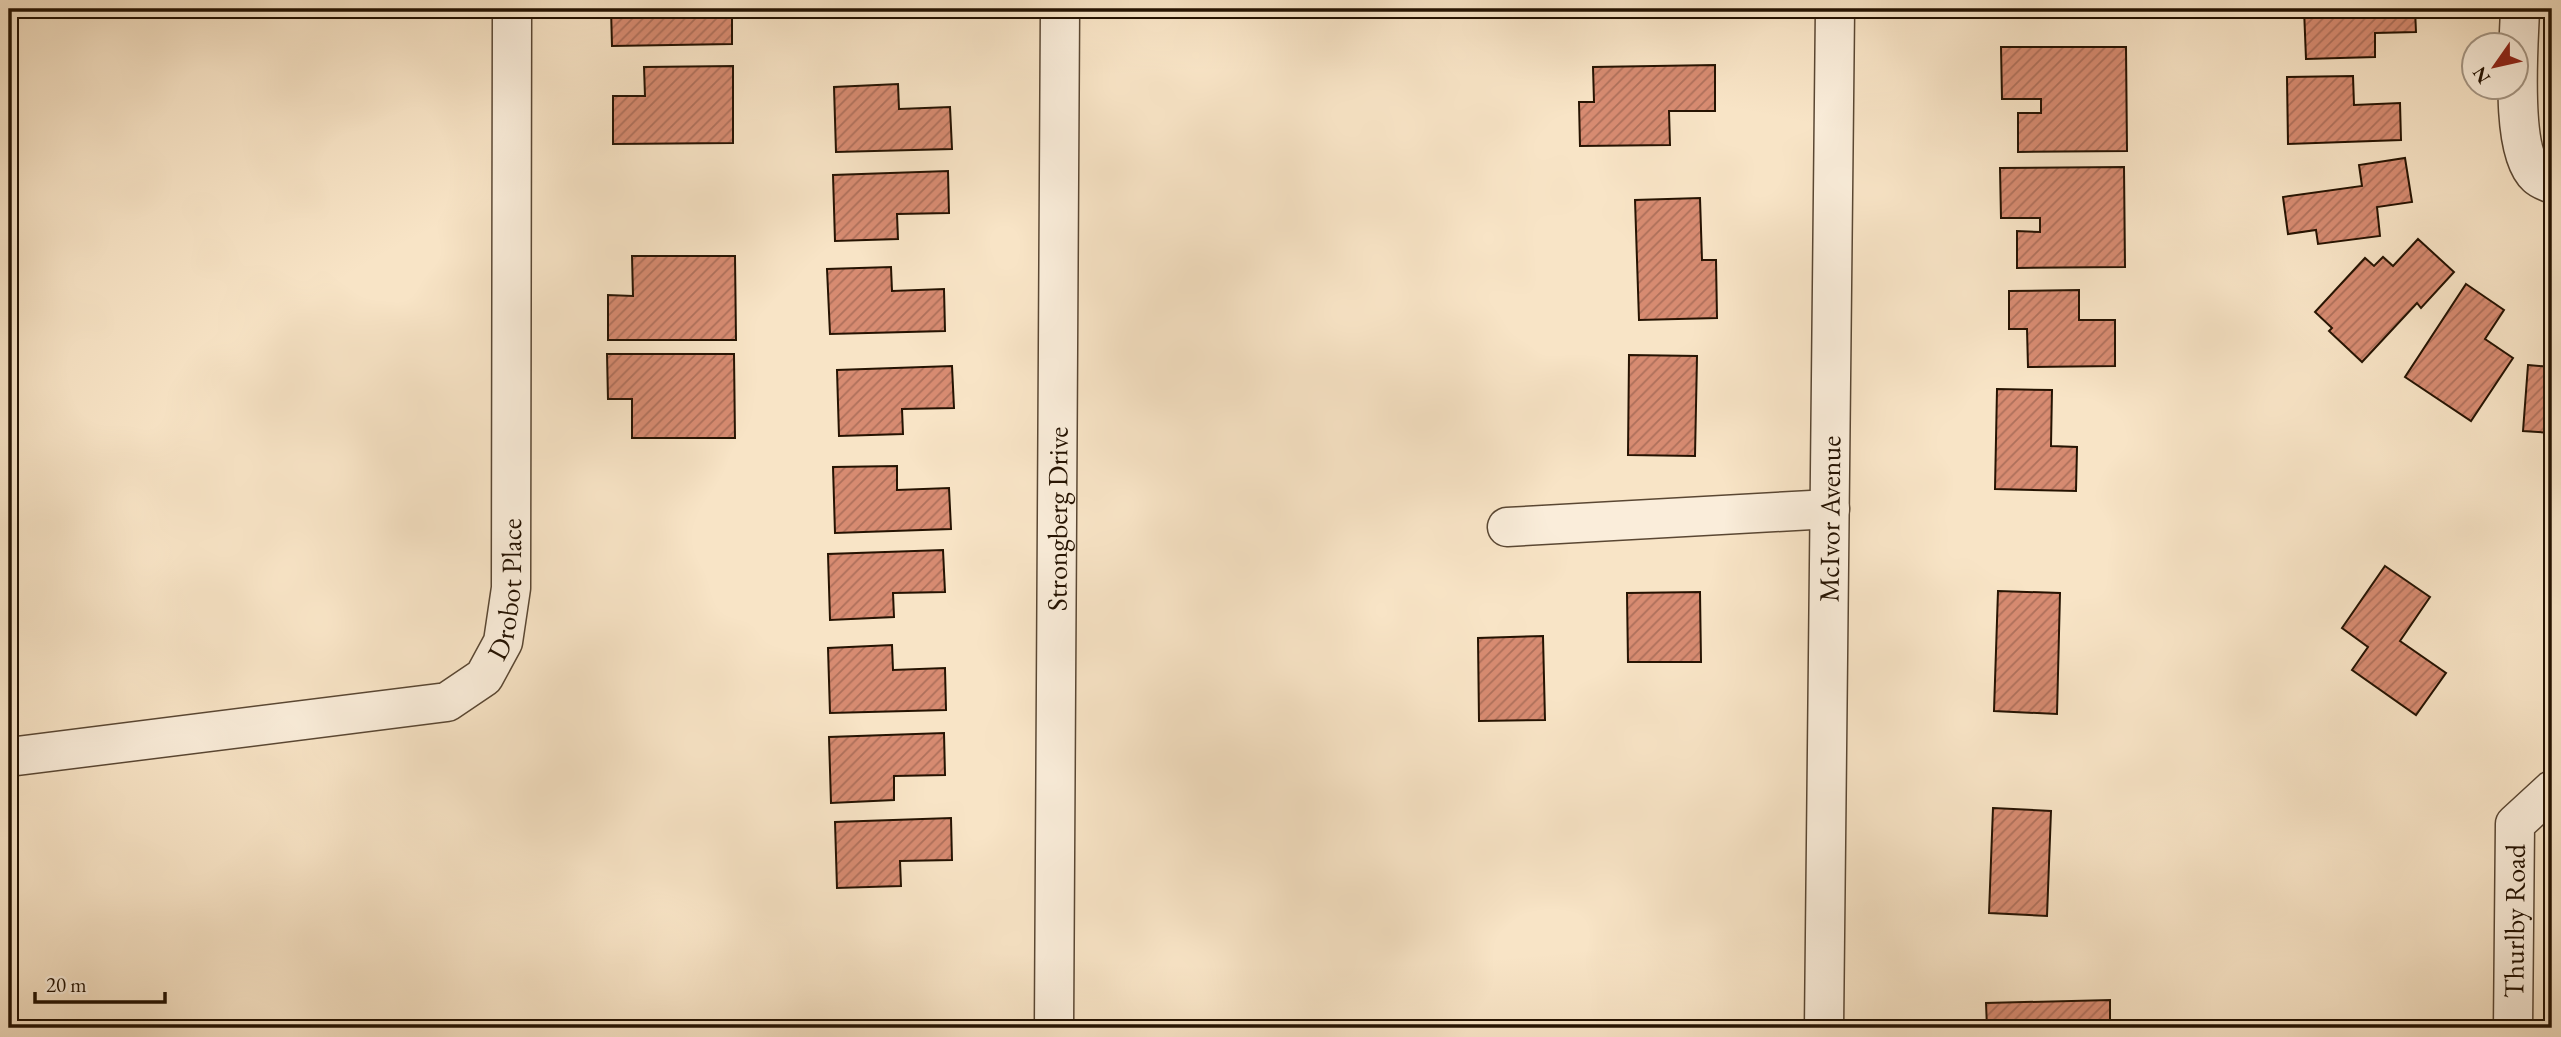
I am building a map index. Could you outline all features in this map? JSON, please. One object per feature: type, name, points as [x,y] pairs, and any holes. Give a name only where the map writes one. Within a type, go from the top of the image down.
[{"type":"street","name":"Drobot Place","points":[[9,757],[447,702],[484,677],[502,642],[511,588],[512,9]]},
{"type":"street","name":"Strongberg Drive","points":[[1054,1028],[1060,9]]},
{"type":"street","name":"McIvor Avenue","points":[[1824,1028],[1835,9]]},
{"type":"street","points":[[2520,9],[2518,114],[2522,147],[2536,176],[2552,184]]},
{"type":"street","points":[[1507,527],[1830,509]]},
{"type":"street","name":"Thurlby Road","points":[[2513,1028],[2515,824],[2552,790]]},
{"type":"path","points":[[9,691],[19,691]]},
{"type":"building","points":[[611,9],[732,9],[732,44],[612,46]]},
{"type":"building","points":[[2304,9],[2415,9],[2416,32],[2375,33],[2375,57],[2306,59]]},
{"type":"building","points":[[2001,47],[2126,47],[2127,151],[2018,152],[2018,113],[2041,113],[2041,99],[2002,99]]},
{"type":"building","points":[[1715,65],[1715,111],[1669,111],[1670,145],[1580,146],[1579,102],[1594,102],[1593,67]]},
{"type":"building","points":[[733,66],[733,143],[613,144],[613,96],[645,96],[644,67]]},
{"type":"building","points":[[2353,76],[2354,105],[2400,103],[2401,140],[2288,144],[2287,77]]},
{"type":"building","points":[[898,84],[899,109],[950,107],[952,149],[836,152],[834,87]]},
{"type":"building","points":[[2405,158],[2412,202],[2377,207],[2380,236],[2318,244],[2316,230],[2288,234],[2283,197],[2362,186],[2359,165]]},
{"type":"building","points":[[2124,167],[2125,267],[2017,268],[2017,231],[2040,232],[2040,218],[2001,218],[2000,168]]},
{"type":"building","points":[[948,171],[949,213],[897,214],[898,239],[835,241],[833,175]]},
{"type":"building","points":[[1700,198],[1702,260],[1716,260],[1717,318],[1639,320],[1635,200]]},
{"type":"building","points":[[2418,239],[2454,272],[2421,308],[2417,303],[2362,362],[2329,331],[2332,328],[2315,312],[2365,258],[2374,266],[2383,257],[2393,266]]},
{"type":"building","points":[[632,256],[735,256],[736,340],[608,340],[608,295],[633,296]]},
{"type":"building","points":[[891,267],[892,291],[944,289],[945,331],[830,334],[827,269]]},
{"type":"building","points":[[2466,284],[2504,310],[2485,339],[2513,358],[2471,421],[2405,377]]},
{"type":"building","points":[[2079,290],[2079,320],[2115,320],[2115,366],[2028,367],[2027,329],[2009,329],[2009,291]]},
{"type":"building","points":[[607,354],[734,354],[735,438],[632,438],[632,399],[608,399]]},
{"type":"building","points":[[1629,355],[1697,356],[1695,456],[1628,455]]},
{"type":"building","points":[[2528,365],[2552,367],[2552,433],[2523,431]]},
{"type":"building","points":[[952,366],[954,408],[902,409],[903,434],[839,436],[837,370]]},
{"type":"building","points":[[1997,389],[2052,390],[2051,446],[2077,447],[2076,491],[1995,489]]},
{"type":"building","points":[[897,466],[897,490],[949,488],[951,529],[835,533],[833,467]]},
{"type":"building","points":[[943,550],[945,592],[893,593],[894,617],[830,620],[828,554]]},
{"type":"building","points":[[2385,566],[2430,597],[2400,641],[2446,673],[2416,715],[2352,670],[2368,647],[2342,628]]},
{"type":"building","points":[[1998,591],[2060,593],[2057,714],[1994,711]]},
{"type":"building","points":[[1700,592],[1701,662],[1628,662],[1627,593]]},
{"type":"building","points":[[1543,636],[1545,720],[1479,721],[1478,638]]},
{"type":"building","points":[[892,645],[893,670],[945,668],[946,710],[830,713],[828,648]]},
{"type":"building","points":[[944,733],[945,775],[894,776],[894,800],[831,803],[829,737]]},
{"type":"building","points":[[1993,808],[2051,811],[2047,916],[1989,913]]},
{"type":"building","points":[[951,818],[952,860],[900,861],[901,886],[837,888],[835,822]]},
{"type":"building","points":[[2110,1000],[2110,1028],[1987,1028],[1986,1003]]}]
